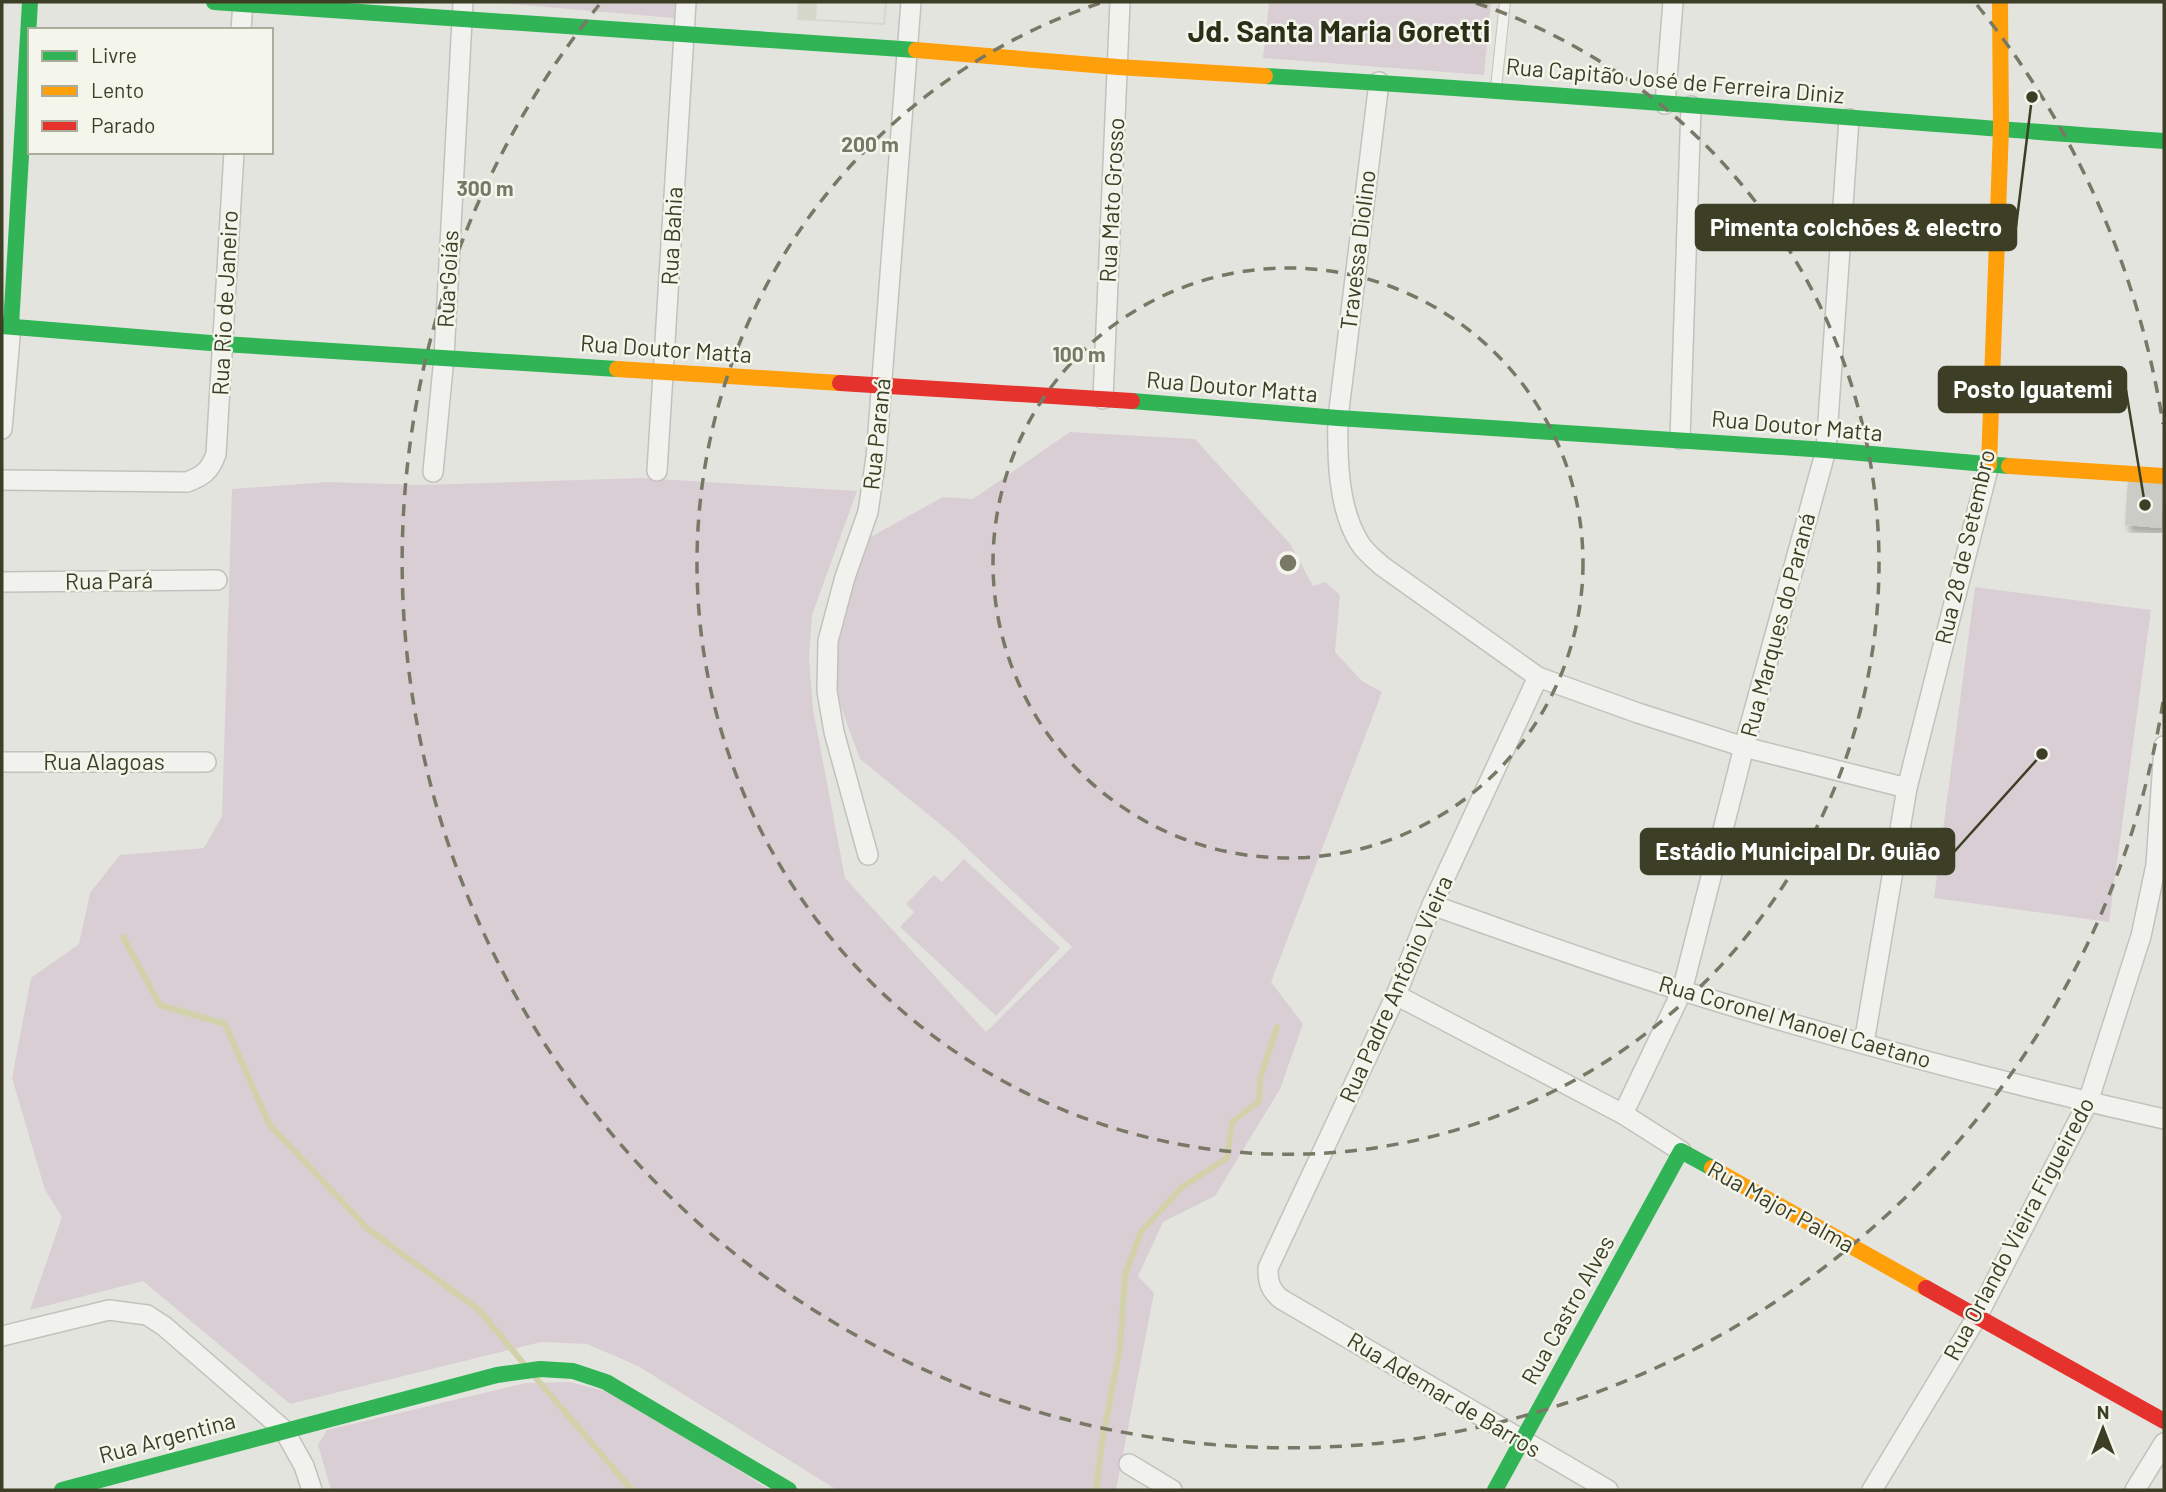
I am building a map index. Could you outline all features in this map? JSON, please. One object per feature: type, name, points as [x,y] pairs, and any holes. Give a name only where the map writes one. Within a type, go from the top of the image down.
[{"type":"street","points":[[28,28],[30,2]]},
{"type":"street","name":"Rua Capitão José de Ferreira Diniz","points":[[214,2],[462,10],[684,35],[908,49],[1118,67],[1496,89],[1849,119],[2164,141]]},
{"type":"street","name":"Rua Bahia","points":[[657,471],[686,2]]},
{"type":"street","name":"Rua Paraná","points":[[869,855],[834,732],[827,691],[828,641],[845,577],[869,512],[883,386],[911,2]]},
{"type":"street","name":"Rua Mato Grosso","points":[[1103,399],[1120,2]]},
{"type":"street","points":[[1664,104],[1673,2]]},
{"type":"street","name":"Rua 28 de Setembro","points":[[1864,1043],[1907,788],[1989,465],[2001,128],[2000,2]]},
{"type":"street","points":[[241,28],[243,3]]},
{"type":"street","name":"Rua Goiás","points":[[433,472],[444,358],[462,10]]},
{"type":"street","points":[[2,429],[6,326],[28,29]]},
{"type":"street","name":"Travessa Diolino","points":[[1379,82],[1338,418],[1336,458],[1349,522],[1360,545],[1382,566],[1538,677],[1744,747],[1907,788]]},
{"type":"street","points":[[1680,439],[1691,106]]},
{"type":"street","name":"Rua Marques do Paraná","points":[[1623,1114],[1682,991],[1744,747],[1826,450],[1849,119]]},
{"type":"street","name":"Rua Rio de Janeiro","points":[[2,480],[187,482],[202,477],[211,468],[216,454],[234,154]]},
{"type":"street","name":"Rua Doutor Matta","points":[[6,326],[223,344],[1103,399],[1338,418],[1680,439],[1989,465],[2164,476]]},
{"type":"street","name":"Rua Pará","points":[[2,582],[217,580]]},
{"type":"street","name":"Rua Padre Antônio Vieira","points":[[1281,1299],[1273,1292],[1268,1280],[1268,1268],[1396,995],[1432,905],[1538,677]]},
{"type":"street","name":"Rua Orlando Vieira Figueiredo","points":[[1872,1490],[1978,1315],[2088,1102],[2141,936],[2160,865],[2164,746]]},
{"type":"street","name":"Rua Alagoas","points":[[2,762],[206,762]]},
{"type":"street","name":"Rua Coronel Manoel Caetano","points":[[1432,905],[1682,991],[1864,1043],[2088,1102],[2164,1119]]},
{"type":"street","name":"Rua Major Palma","points":[[1396,995],[1623,1114],[1681,1152],[1978,1315],[2164,1421]]},
{"type":"street","name":"Rua Castro Alves","points":[[1495,1490],[1681,1152]]},
{"type":"street","name":"Rua Ademar de Barros","points":[[1281,1299],[1608,1490]]},
{"type":"street","points":[[2,1336],[109,1310],[147,1315],[164,1326],[284,1430],[304,1466],[312,1490]]},
{"type":"street","name":"Rua Argentina","points":[[61,1490],[497,1374],[540,1369],[573,1371],[606,1382],[789,1490]]},
{"type":"street","points":[[2134,1490],[2164,1443]]},
{"type":"street","points":[[1129,1464],[1172,1490]]},
{"type":"lane","points":[[1496,89],[1504,2]]},
{"type":"shaded area","points":[[487,2],[675,2],[674,18]]},
{"type":"shaded area","points":[[798,2],[817,2],[816,19],[883,23],[887,2],[885,25],[797,20]]},
{"type":"shaded area","points":[[1269,2],[1491,2],[1484,75],[1263,58]]},
{"type":"shaded area","points":[[1070,432],[1195,439],[1291,545],[1313,586],[1325,582],[1340,595],[1335,652],[1362,681],[1382,692],[1271,982],[1303,1024],[1280,1089],[1215,1196],[1163,1222],[1138,1276],[1154,1293],[1116,1490],[837,1490],[638,1366],[587,1344],[541,1342],[290,1404],[143,1281],[30,1310],[62,1217],[45,1190],[12,1078],[31,978],[79,944],[90,893],[120,855],[204,848],[222,816],[232,489],[328,482],[421,485],[642,478],[857,491],[812,615],[809,658],[813,709],[845,878],[986,1032],[1072,947],[952,834],[860,759],[840,704],[834,657],[836,622],[867,539],[943,497],[973,499]]},
{"type":"shaded area","points":[[1975,587],[2151,610],[2109,922],[1934,898]]},
{"type":"shaded area","points":[[964,859],[1060,948],[996,1016],[900,927],[914,912],[906,904],[934,875],[942,882]]},
{"type":"shaded area","points":[[569,1382],[614,1393],[770,1490],[331,1490],[318,1445],[327,1430],[526,1383]]},
{"type":"building","points":[[2128,479],[2164,481],[2161,528],[2125,525]]},
{"type":"waterway","points":[[123,937],[160,1005],[225,1024],[269,1124],[368,1229],[479,1310],[524,1364]]},
{"type":"waterway","points":[[1096,1490],[1120,1348],[1125,1275],[1141,1232],[1182,1187],[1227,1158],[1232,1122],[1259,1101],[1260,1079],[1277,1027]]},
{"type":"waterway","points":[[536,1378],[632,1490]]},
{"type":"traffic: fast","points":[[28,28],[30,2]]},
{"type":"traffic: fast","points":[[214,2],[916,50]]},
{"type":"traffic: fast","points":[[11,326],[28,36]]},
{"type":"traffic: fast","points":[[1265,76],[1490,90],[2164,141]]},
{"type":"traffic: fast","points":[[2,326],[223,344],[617,369]]},
{"type":"traffic: fast","points":[[1132,401],[1338,418],[1826,450],[2009,466]]},
{"type":"traffic: fast","points":[[1495,1490],[1681,1151],[1712,1168]]},
{"type":"traffic: fast","points":[[62,1490],[497,1375],[540,1369],[573,1371],[606,1382],[789,1490]]},
{"type":"traffic: slow","points":[[1989,465],[2001,128],[2000,2]]},
{"type":"traffic: slow","points":[[916,50],[1265,76]]},
{"type":"traffic: slow","points":[[617,369],[840,383]]},
{"type":"traffic: slow","points":[[2009,466],[2164,476]]},
{"type":"traffic: slow","points":[[1712,1168],[1926,1288]]},
{"type":"traffic: jam","points":[[840,383],[1132,401]]},
{"type":"traffic: jam","points":[[1926,1288],[2164,1421]]},
{"type":"place","name":"Pimenta colchões & electro","points":[[2032,97]]},
{"type":"place","name":"Posto Iguatemi","points":[[2145,505]]},
{"type":"place","name":"Estádio Municipal Dr. Guião","points":[[2042,754]]},
{"type":"district","name":"Jd. Santa Maria Goretti","points":[[1339,32]]}]
